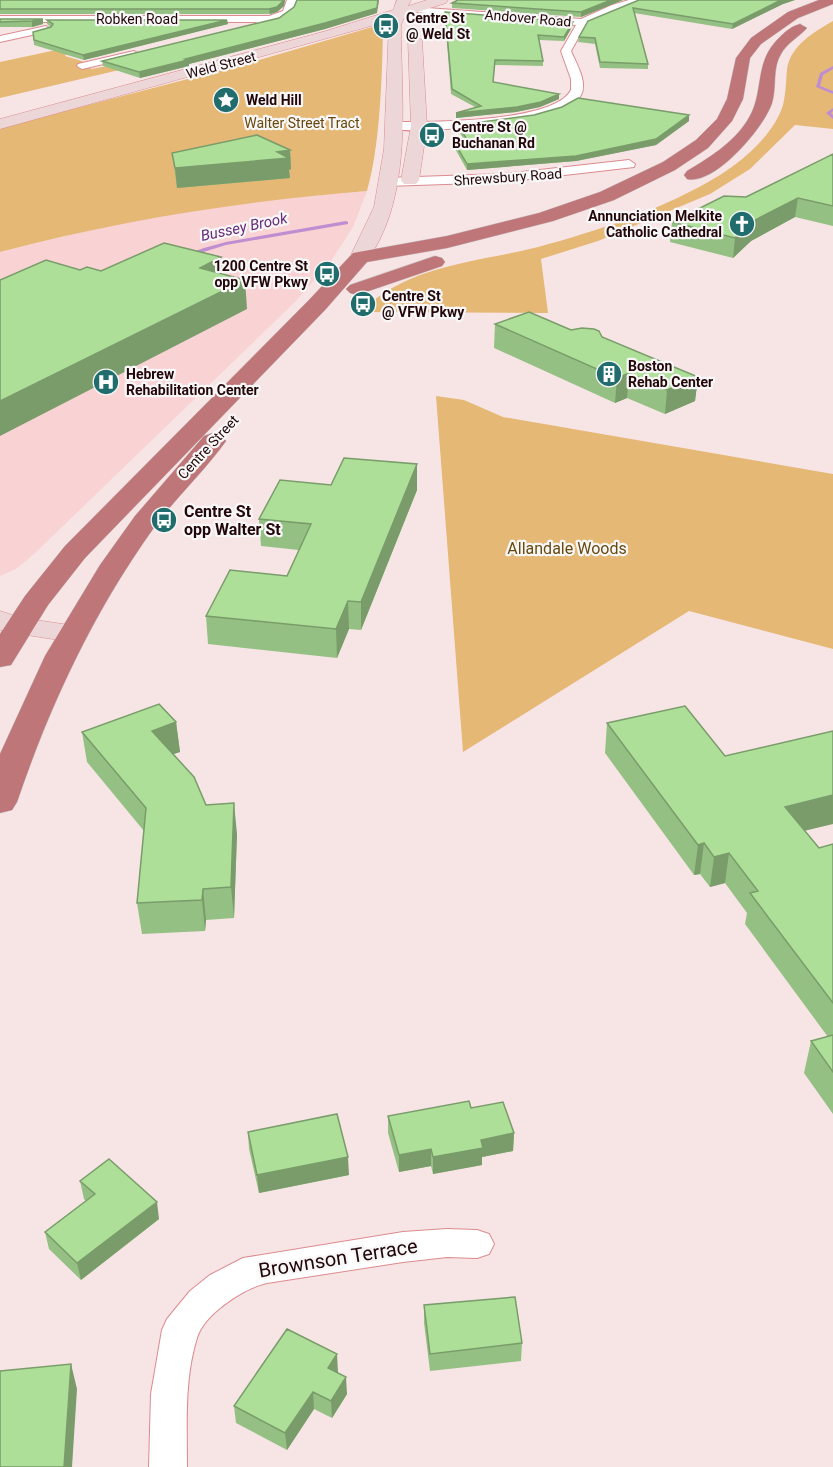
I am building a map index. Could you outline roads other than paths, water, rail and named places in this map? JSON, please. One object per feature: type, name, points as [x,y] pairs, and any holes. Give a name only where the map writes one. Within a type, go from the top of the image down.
[{"type":"highway","points":[[373,255],[447,242],[523,224],[624,189],[669,166],[702,144],[729,114],[736,94],[741,65],[756,41],[793,15],[831,0]]},
{"type":"highway","points":[[676,184],[710,164],[740,140],[758,117],[765,96],[768,67],[777,48],[802,26],[833,11]]},
{"type":"highway","points":[[736,94],[765,96]]},
{"type":"highway","points":[[357,289],[423,265],[549,233],[623,208]]},
{"type":"highway","name":"Centre Street","points":[[0,802],[27,727],[72,633],[120,555],[162,497],[357,289],[373,255]]},
{"type":"highway","name":"Centre Street","points":[[0,658],[9,623],[90,536],[317,305],[373,255]]},
{"type":"main road","name":"Weld Street","points":[[0,124],[223,65],[407,6],[441,0]]},
{"type":"main road","name":"Centre Street","points":[[373,255],[377,224],[393,149],[394,30],[407,6]]},
{"type":"main road","points":[[407,6],[414,30],[419,126],[407,204]]},
{"type":"main road","points":[[394,30],[414,30]]},
{"type":"main road","points":[[392,88],[416,88]]},
{"type":"main road","name":"Centre Street","points":[[373,255],[397,233]]},
{"type":"main road","points":[[9,623],[72,633]]},
{"type":"street","points":[[232,30],[275,19],[287,13],[292,0]]},
{"type":"street","points":[[394,126],[473,124],[516,119],[568,102],[575,96],[578,84],[566,51],[582,22],[596,14],[634,0]]},
{"type":"street","name":"Andover Road","points":[[407,6],[582,22]]},
{"type":"street","name":"Robken Road","points":[[0,19],[275,19]]},
{"type":"street","points":[[0,39],[89,19]]},
{"type":"street","points":[[82,66],[146,51]]},
{"type":"street","name":"Shrewsbury Road","points":[[387,182],[504,178],[629,164]]},
{"type":"street","name":"Brownson Terrace","points":[[168,1467],[169,1394],[180,1330],[189,1315],[222,1286],[243,1273],[267,1268],[403,1247],[447,1243],[477,1244]]},
{"type":"waterway","name":"Bussey Brook","points":[[833,67],[821,74],[818,87],[833,93]]},
{"type":"waterway","points":[[833,109],[828,113],[833,118]]},
{"type":"waterway","name":"Bussey Brook","points":[[187,255],[226,244],[346,223]]},
{"type":"place","name":"Centre St @ Weld St","points":[[386,26]]},
{"type":"place","name":"Weld Hill","points":[[226,100]]},
{"type":"place","name":"Centre St @ Buchanan Rd","points":[[432,135]]},
{"type":"place","name":"Annunciation Melkite Catholic Cathedral","points":[[742,224]]},
{"type":"place","name":"1200 Centre St opp VFW Pkwy","points":[[327,274]]},
{"type":"place","name":"Centre St @ VFW Pkwy","points":[[363,304]]},
{"type":"place","name":"Boston Rehab Center","points":[[609,374]]},
{"type":"place","name":"Hebrew Rehabilitation Center","points":[[106,382]]},
{"type":"place","name":"Centre St opp Walter St","points":[[164,520]]},
{"type":"park label","name":"Walter Street Tract","points":[[302,123]]},
{"type":"park label","name":"Allandale Woods","points":[[567,548]]}]
